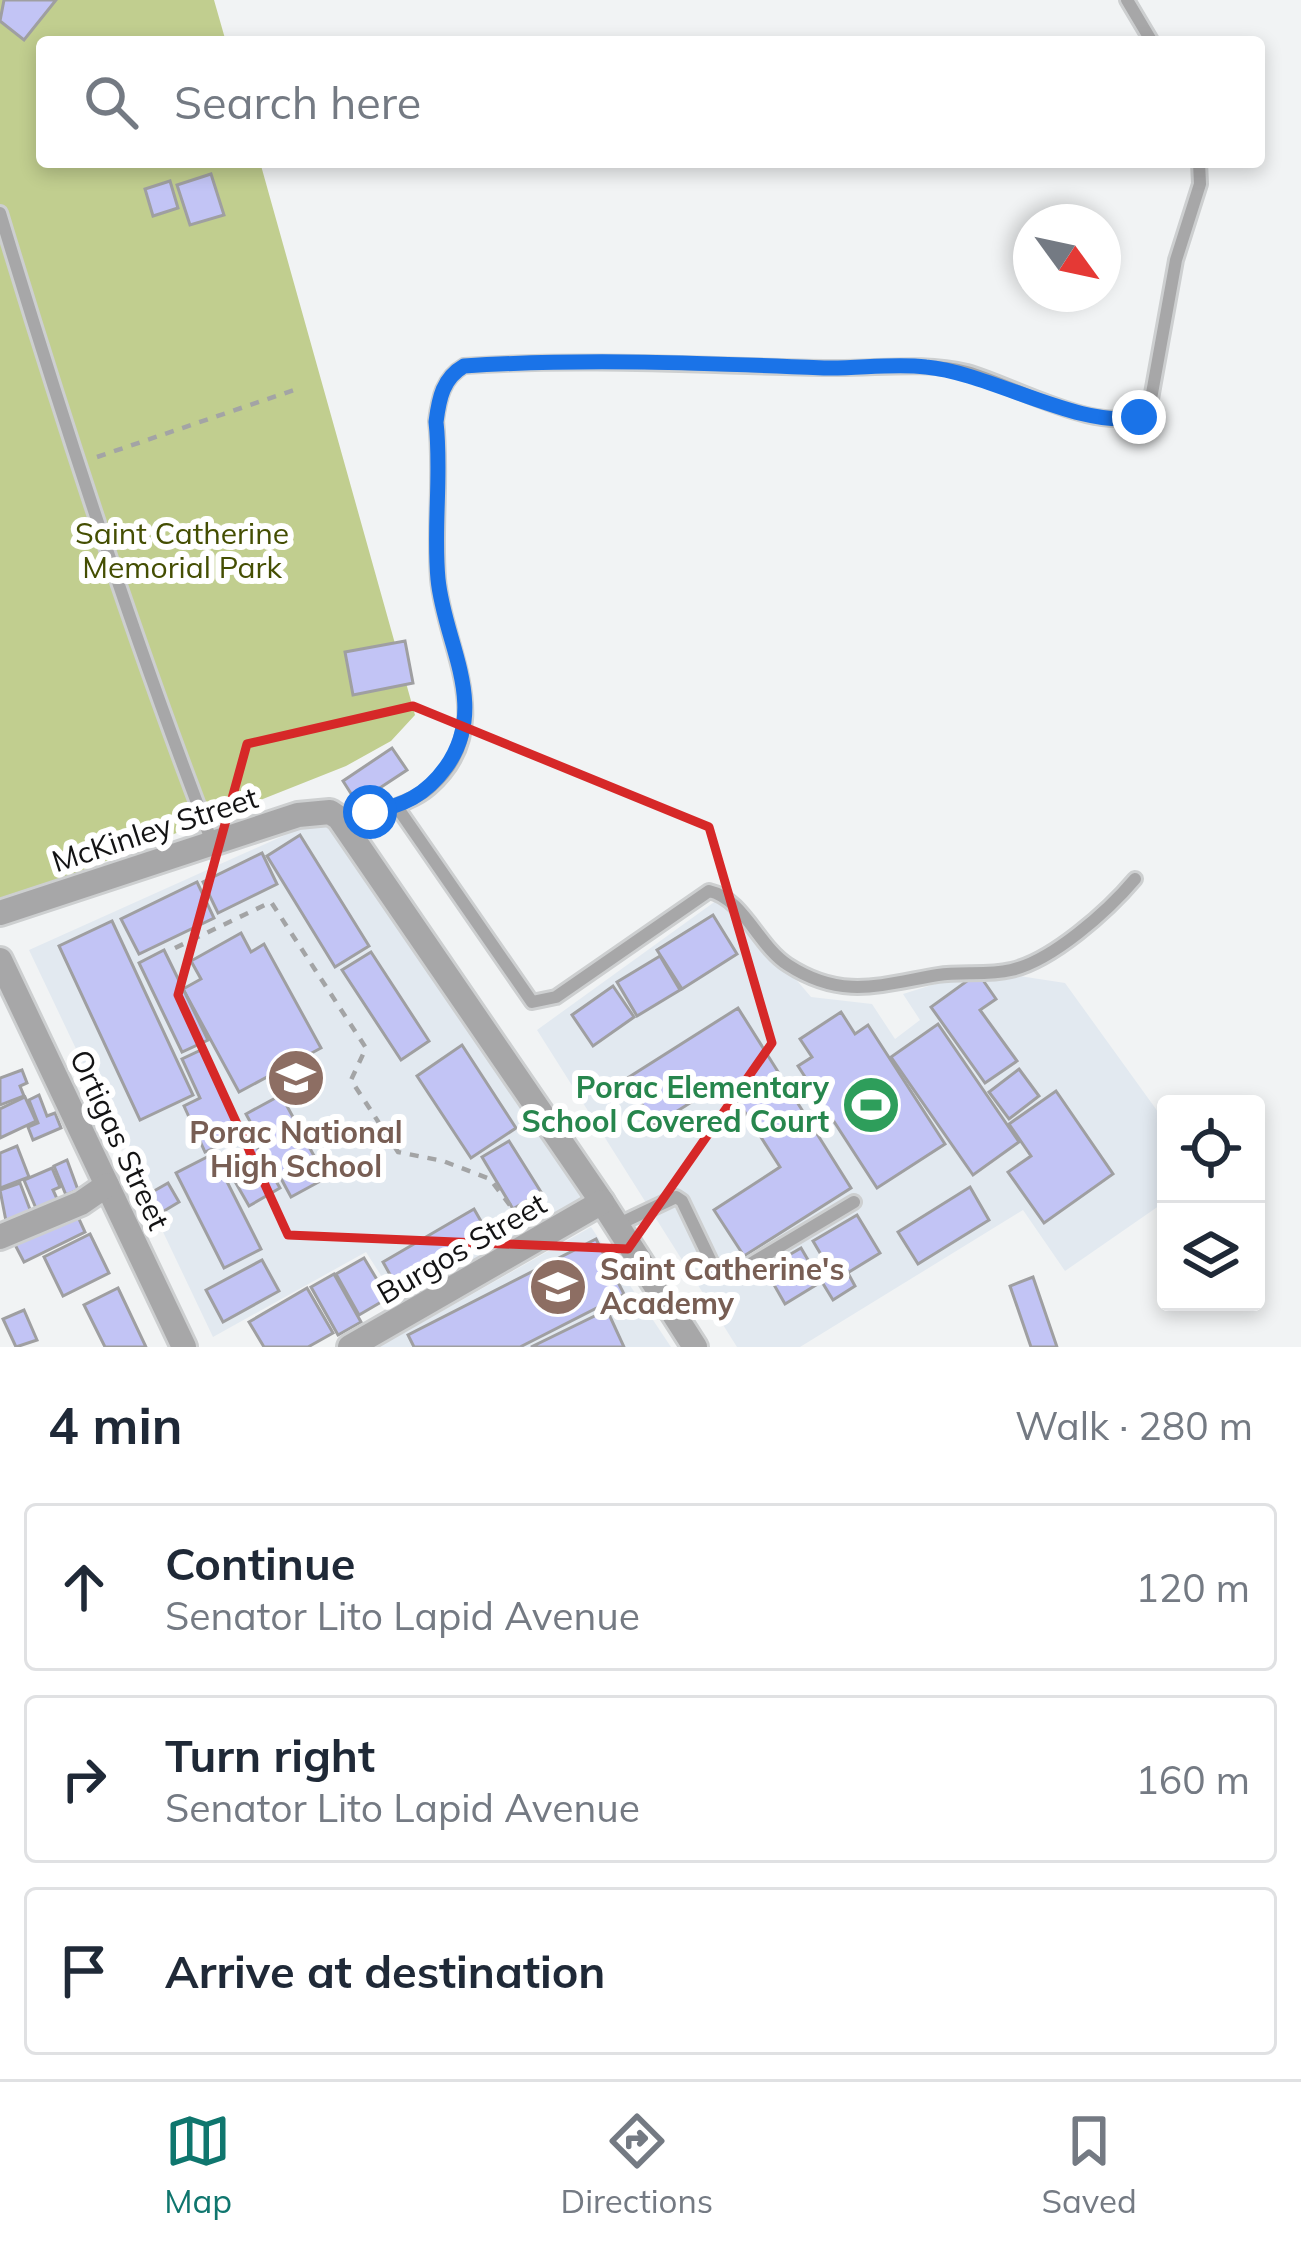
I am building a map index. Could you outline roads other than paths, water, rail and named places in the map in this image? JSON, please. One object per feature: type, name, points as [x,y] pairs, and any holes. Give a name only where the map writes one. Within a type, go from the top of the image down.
[{"type":"street","name":"McKinley Street","points":[[0,913],[298,815],[338,819]]},
{"type":"street","points":[[338,819],[602,1202],[695,1347]]},
{"type":"street","name":"Ortigas Street","points":[[0,960],[184,1347]]},
{"type":"street","points":[[0,1237],[81,1203],[107,1185]]},
{"type":"street","name":"Burgos Street","points":[[350,1347],[602,1202]]},
{"type":"lane","points":[[1127,0],[1148,36]]},
{"type":"lane","points":[[338,819],[397,807],[431,788],[451,760],[465,720],[464,684],[438,582],[436,422],[450,374],[464,366],[579,362],[920,366],[965,372],[1086,414],[1123,420],[1139,417],[1149,410],[1176,260],[1199,184],[1199,168]]},
{"type":"lane","points":[[0,213],[150,680],[212,842]]},
{"type":"lane","points":[[397,807],[526,998],[538,1002],[556,997],[709,891],[730,901],[784,963],[820,982],[859,988],[1014,970],[1069,940],[1112,906],[1135,879]]},
{"type":"lane","points":[[617,1225],[676,1197],[715,1270],[732,1275],[854,1202]]},
{"type":"place","name":"Porac National High School","points":[[296,1078]]},
{"type":"place","name":"Porac Elementary School Covered Court","points":[[871,1105]]},
{"type":"place","name":"Saint Catherine's Academy","points":[[558,1287]]},
{"type":"park label","name":"Saint Catherine Memorial Park","points":[[182,551]]}]
